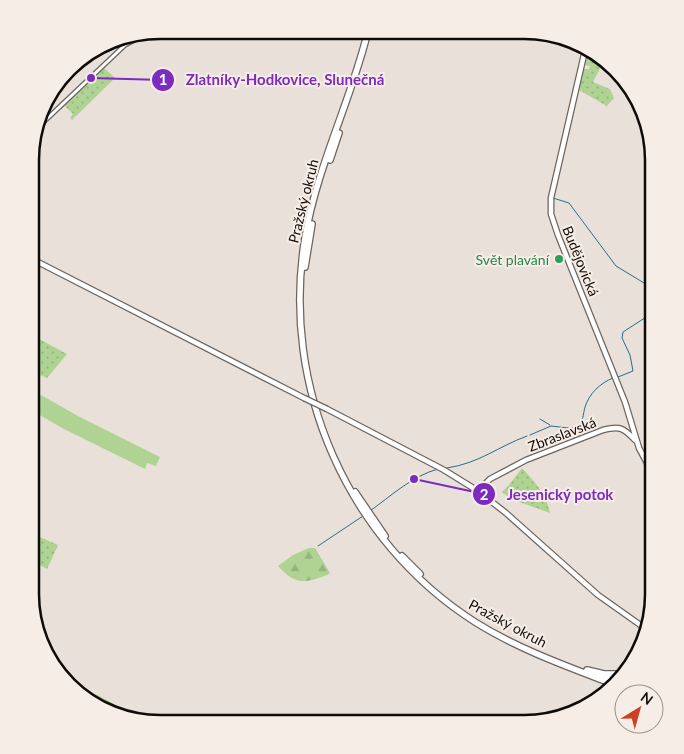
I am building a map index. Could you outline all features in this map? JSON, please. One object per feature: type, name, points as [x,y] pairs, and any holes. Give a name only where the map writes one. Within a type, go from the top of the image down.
[{"type":"highway","name":"Pražský okruh","points":[[366,39],[310,211],[302,257],[300,327],[305,362],[316,412],[336,465],[371,520],[409,569],[435,593],[487,630],[522,648],[607,682]]},
{"type":"highway","name":"Pražský okruh","points":[[363,508],[340,463],[320,411],[308,362],[304,326],[304,297],[306,256],[316,204],[370,39]]},
{"type":"highway","name":"Pražský okruh","points":[[371,520],[412,566],[444,595],[466,611],[512,638],[610,679]]},
{"type":"highway","points":[[587,670],[615,674]]},
{"type":"main road","name":"Budějovická","points":[[584,54],[552,189],[551,214],[625,402],[636,440],[645,458]]},
{"type":"main road","points":[[39,263],[444,470],[487,498],[598,595],[641,625]]},
{"type":"main road","name":"Zbraslavská","points":[[484,483],[520,464],[573,441],[613,428],[625,430],[636,440]]},
{"type":"main road","points":[[478,491],[484,483]]},
{"type":"main road","points":[[484,483],[487,498]]},
{"type":"street","points":[[45,121],[129,43]]},
{"type":"green space","points":[[586,56],[601,67],[593,82],[610,89],[614,98],[606,107],[579,90],[583,69],[589,69],[590,66],[584,65]]},
{"type":"green space","points":[[103,67],[115,78],[72,120],[70,118],[73,114],[64,105]]},
{"type":"green space","points":[[39,339],[67,354],[47,378],[39,374]]},
{"type":"green space","points":[[41,395],[78,416],[160,457],[156,466],[147,463],[145,469],[39,415],[39,398]]},
{"type":"green space","points":[[522,468],[543,494],[550,513],[511,499],[502,492]]},
{"type":"green space","points":[[39,537],[58,545],[47,569],[39,565]]},
{"type":"green space","points":[[309,548],[315,548],[330,573],[313,580],[301,581],[290,577],[278,566],[293,555]]},
{"type":"green space","points":[[86,690],[98,696],[124,710],[99,699]]},
{"type":"waterway","points":[[553,198],[569,203],[616,266],[645,284]]},
{"type":"waterway","points":[[618,377],[633,371],[630,355],[622,338],[623,332],[645,318]]},
{"type":"waterway","points":[[530,435],[551,426],[579,427],[585,407],[592,393],[599,386],[613,378]]},
{"type":"waterway","points":[[540,419],[550,425]]},
{"type":"waterway","points":[[447,468],[479,459],[527,436]]},
{"type":"waterway","points":[[370,511],[419,476],[438,469]]},
{"type":"waterway","points":[[318,546],[363,516]]},
{"type":"place","name":"Zlatníky-Hodkovice, Slunečná","points":[[91,78]]},
{"type":"place","name":"Svět plavání","points":[[559,259]]},
{"type":"place","name":"Jesenický potok","points":[[414,479]]}]
